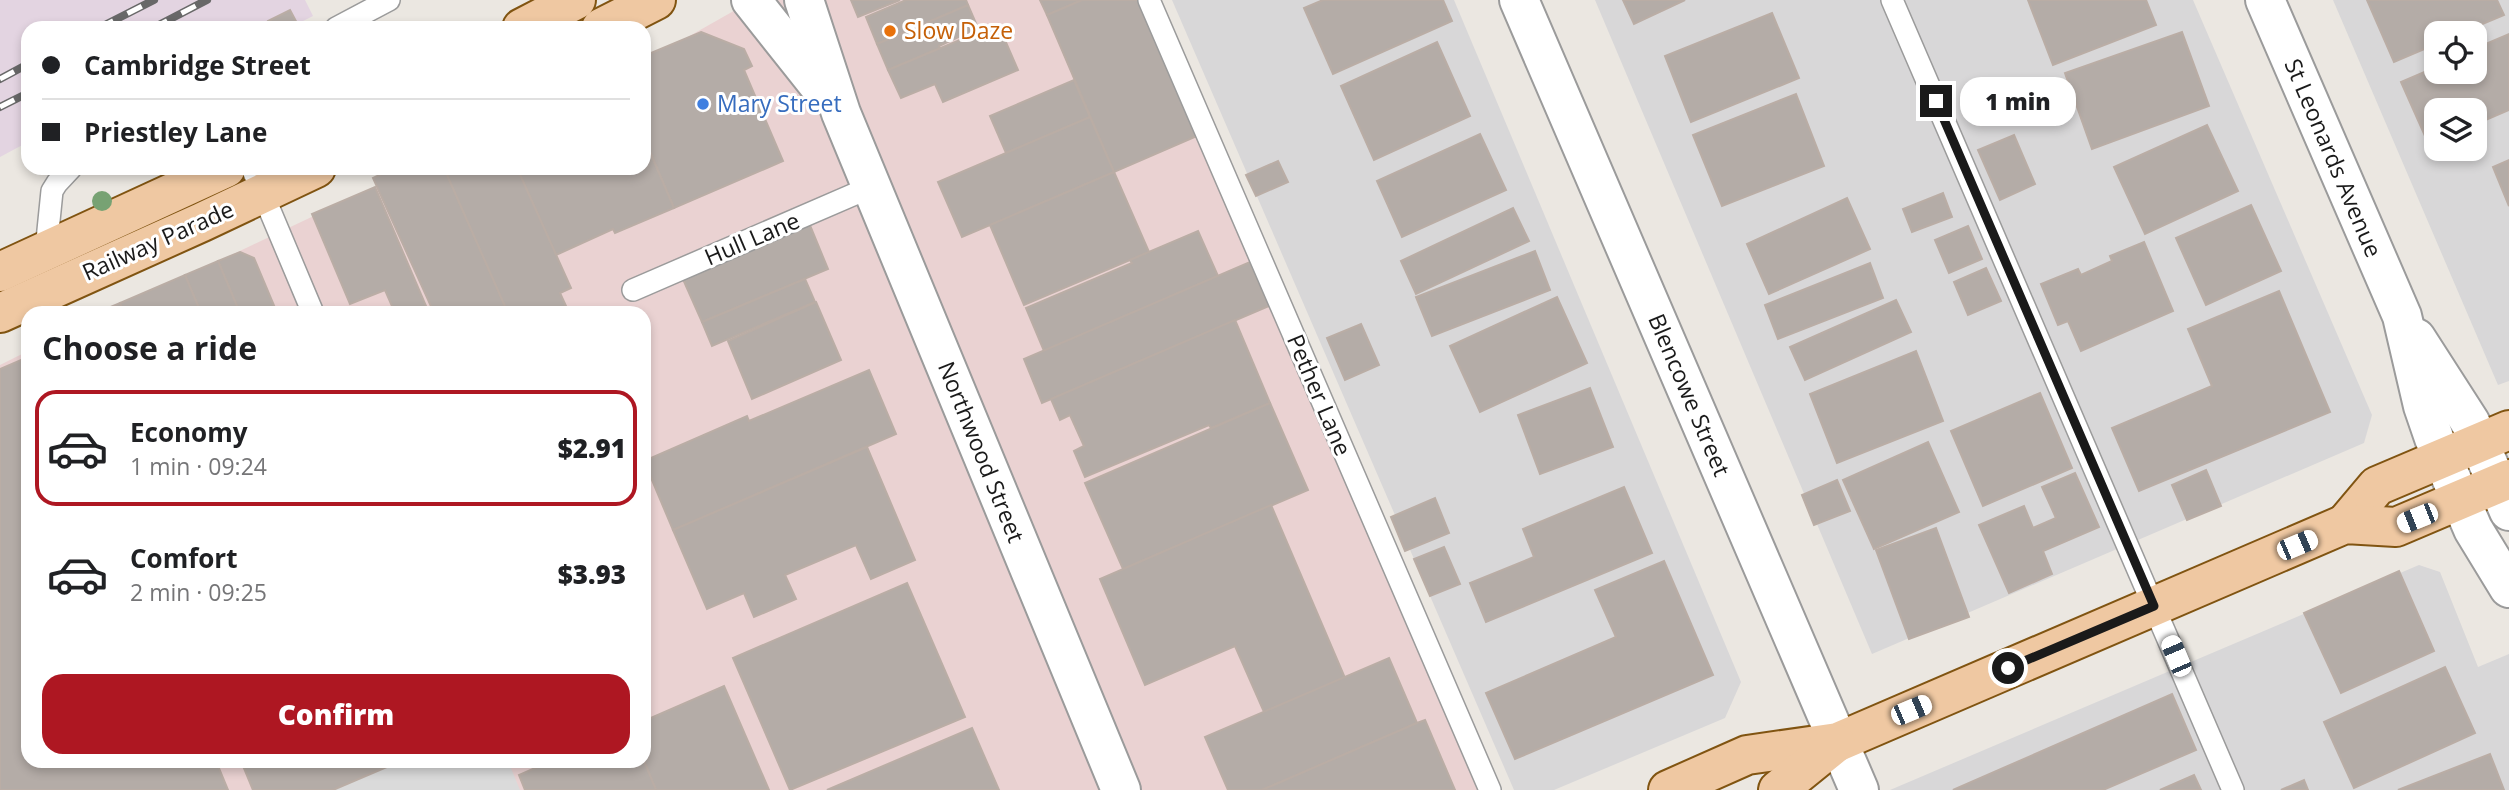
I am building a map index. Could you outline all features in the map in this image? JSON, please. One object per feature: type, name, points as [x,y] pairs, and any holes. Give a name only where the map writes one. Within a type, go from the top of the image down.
[{"type":"main road","points":[[536,21],[576,0]]},
{"type":"main road","points":[[615,21],[656,0]]},
{"type":"main road","name":"Railway Parade","points":[[0,272],[211,175]]},
{"type":"main road","name":"Railway Parade","points":[[0,313],[257,181],[284,175]]},
{"type":"main road","points":[[2345,524],[2377,486],[2494,436]]},
{"type":"main road","points":[[1668,790],[1747,755],[1838,742],[2345,524],[2396,527],[2461,500],[2505,492]]},
{"type":"main road","points":[[1778,790],[1838,742]]},
{"type":"street","name":"Northwood Street","points":[[751,0],[841,113]]},
{"type":"street","name":"Northwood Street","points":[[804,0],[841,113],[1121,790]]},
{"type":"street","name":"Blencowe Street","points":[[1519,0],[1859,790]]},
{"type":"street","name":"St Leonards Avenue","points":[[2264,0],[2402,316],[2470,422],[2494,436],[2505,492]]},
{"type":"street","name":"St Leonards Avenue","points":[[2402,316],[2423,406],[2442,458],[2473,529],[2509,588]]},
{"type":"lane","points":[[349,21],[389,0]]},
{"type":"lane","name":"Pether Lane","points":[[1149,0],[1490,790]]},
{"type":"lane","points":[[1892,0],[2233,790]]},
{"type":"lane","points":[[46,250],[52,191],[64,175]]},
{"type":"lane","points":[[257,181],[310,306]]},
{"type":"lane","name":"Hull Lane","points":[[633,290],[871,187]]},
{"type":"shaded area","points":[[0,0],[305,0],[313,16],[303,21],[21,21],[21,146],[0,157]]},
{"type":"shaded area","points":[[753,0],[1137,0],[1482,790],[0,790],[0,365],[21,354],[21,768],[651,768],[651,306],[124,306],[400,175],[651,175],[651,146],[686,38]]},
{"type":"shaded area","points":[[1172,0],[1454,0],[1741,682],[1725,718],[1554,790],[1514,790]]},
{"type":"shaded area","points":[[1595,0],[2193,0],[2372,415],[2364,443],[1872,654]]},
{"type":"shaded area","points":[[2333,0],[2509,0],[2509,381],[2498,385]]},
{"type":"shaded area","points":[[2419,565],[2440,572],[2478,667],[2509,654],[2509,790],[1890,790]]},
{"type":"shaded area","points":[[385,768],[511,768],[520,790],[333,790]]},
{"type":"building","points":[[851,0],[900,0],[858,17]]},
{"type":"building","name":"Slow Daze","points":[[906,0],[966,0],[968,5],[877,44],[866,17]]},
{"type":"building","points":[[1040,0],[1082,0],[1047,15]]},
{"type":"building","points":[[1082,0],[1139,0],[1197,136],[1114,172],[1047,15]]},
{"type":"building","points":[[1323,0],[1443,0],[1452,21],[1333,74],[1304,8]]},
{"type":"building","points":[[1623,0],[1685,0],[1634,24]]},
{"type":"building","points":[[2028,0],[2146,0],[2156,25],[2053,65]]},
{"type":"building","points":[[2367,0],[2497,0],[2504,15],[2487,22],[2424,21],[2424,49],[2394,62]]},
{"type":"building","points":[[968,5],[978,28],[888,70],[877,44]]},
{"type":"building","points":[[290,10],[296,21],[268,21]]},
{"type":"building","points":[[1772,13],[1799,78],[1691,122],[1665,56]]},
{"type":"building","points":[[998,24],[1018,70],[943,102],[935,84],[901,98],[888,70]]},
{"type":"building","points":[[701,32],[744,49],[752,66],[744,70],[783,161],[674,208],[651,154],[651,53]]},
{"type":"building","points":[[2182,32],[2209,106],[2092,149],[2065,73]]},
{"type":"building","points":[[2509,34],[2509,110],[2487,119],[2487,98],[2424,98],[2424,134],[2401,82],[2424,72],[2424,84],[2487,84],[2487,43]]},
{"type":"building","points":[[1437,42],[1470,116],[1374,160],[1341,86]]},
{"type":"building","points":[[1074,80],[1090,117],[1006,153],[990,116]]},
{"type":"building","points":[[1796,94],[1824,166],[1722,206],[1693,135]]},
{"type":"building","points":[[1090,117],[1114,172],[962,237],[938,182]]},
{"type":"building","points":[[2207,125],[2238,191],[2145,234],[2114,167]]},
{"type":"building","points":[[1480,134],[1506,190],[1402,237],[1377,181]]},
{"type":"building","points":[[2014,135],[2035,184],[2000,200],[1978,150]]},
{"type":"building","points":[[651,154],[674,208],[615,233],[613,229],[556,255],[520,175],[651,175]]},
{"type":"building","points":[[2509,160],[2509,206],[2493,167]]},
{"type":"building","points":[[1278,161],[1288,182],[1256,196],[1246,175]]},
{"type":"building","points":[[1114,172],[1149,252],[1024,305],[990,225]]},
{"type":"building","points":[[379,175],[447,175],[505,306],[431,306],[373,178]]},
{"type":"building","points":[[447,175],[520,175],[571,288],[560,293],[566,306],[505,306]]},
{"type":"building","points":[[375,187],[426,306],[392,306],[385,290],[350,304],[312,214]]},
{"type":"building","points":[[1943,193],[1952,217],[1912,232],[1903,209]]},
{"type":"building","points":[[1847,198],[1870,249],[1769,294],[1747,244]]},
{"type":"building","points":[[2251,205],[2281,271],[2206,305],[2176,238]]},
{"type":"building","points":[[1513,208],[1529,241],[1416,294],[1401,261]]},
{"type":"building","points":[[809,223],[828,269],[702,322],[682,277]]},
{"type":"building","points":[[1968,226],[1982,259],[1949,273],[1935,240]]},
{"type":"building","points":[[1198,231],[1218,276],[1044,351],[1026,308],[1132,263],[1130,260]]},
{"type":"building","points":[[2144,242],[2173,311],[2081,351],[2068,321],[2058,325],[2041,284],[2078,269],[2081,275],[2112,261],[2110,256]]},
{"type":"building","points":[[1535,251],[1550,290],[1432,336],[1416,297]]},
{"type":"building","points":[[240,252],[254,258],[274,306],[237,306],[218,261]]},
{"type":"building","points":[[218,261],[237,306],[198,306],[185,275]]},
{"type":"building","points":[[1250,262],[1269,306],[1042,403],[1024,359]]},
{"type":"building","points":[[1870,263],[1883,298],[1778,339],[1765,305]]},
{"type":"building","points":[[1986,268],[2001,301],[1968,315],[1954,282]]},
{"type":"building","points":[[185,275],[198,306],[121,306],[120,303]]},
{"type":"building","points":[[805,279],[815,302],[712,346],[702,322]]},
{"type":"building","points":[[2279,291],[2330,412],[2139,491],[2112,428],[2212,386],[2188,329]]},
{"type":"building","points":[[1557,297],[1587,363],[1480,412],[1450,346]]},
{"type":"building","points":[[1896,300],[1911,332],[1805,380],[1790,347]]},
{"type":"building","points":[[816,302],[841,360],[752,399],[728,341]]},
{"type":"building","points":[[1235,320],[1270,403],[1211,428],[1209,425],[1085,477],[1074,451],[1084,446],[1070,415],[1060,420],[1051,399]]},
{"type":"building","points":[[1361,324],[1379,365],[1345,380],[1327,338]]},
{"type":"building","points":[[1916,351],[1943,421],[1837,463],[1810,394]]},
{"type":"building","points":[[21,360],[21,768],[219,768],[228,790],[0,790],[0,369]]},
{"type":"building","points":[[869,370],[896,434],[673,530],[651,478],[651,458],[747,416],[749,421]]},
{"type":"building","points":[[1590,388],[1613,447],[1540,474],[1518,415]]},
{"type":"building","points":[[2040,393],[2072,468],[1983,506],[1951,431]]},
{"type":"building","points":[[1270,403],[1308,490],[1123,569],[1085,483]]},
{"type":"building","points":[[1928,442],[1959,512],[1874,549],[1843,480]]},
{"type":"building","points":[[867,447],[915,560],[871,579],[856,545],[785,575],[796,599],[754,617],[744,593],[707,609],[673,530]]},
{"type":"building","points":[[2206,470],[2221,506],[2187,520],[2172,485]]},
{"type":"building","points":[[2075,473],[2099,527],[2043,551],[2052,574],[2009,593],[1979,525],[2024,506],[2033,528],[2056,518],[2042,487]]},
{"type":"building","points":[[1837,480],[1850,511],[1814,525],[1802,495]]},
{"type":"building","points":[[1624,487],[1652,553],[1486,622],[1470,583],[1534,557],[1523,529]]},
{"type":"building","points":[[1435,498],[1449,533],[1405,551],[1391,517]]},
{"type":"building","points":[[1271,505],[1345,678],[1264,712],[1235,646],[1145,685],[1100,579]]},
{"type":"building","points":[[1936,528],[1969,617],[1909,639],[1876,550]]},
{"type":"building","points":[[1444,547],[1460,584],[1430,596],[1414,559]]},
{"type":"building","points":[[1664,561],[1713,675],[1515,759],[1486,693],[1616,637],[1595,590]]},
{"type":"building","points":[[2399,571],[2434,651],[2341,693],[2304,613]]},
{"type":"building","points":[[907,583],[965,717],[790,790],[733,658]]},
{"type":"building","points":[[1389,658],[1417,723],[1262,790],[1228,790],[1205,737]]},
{"type":"building","points":[[2445,667],[2475,733],[2354,788],[2324,722]]},
{"type":"building","points":[[724,686],[769,790],[656,790],[647,768],[651,768],[651,718]]},
{"type":"building","points":[[2172,694],[2196,750],[2103,790],[1953,790]]},
{"type":"building","points":[[1425,720],[1455,790],[1262,790],[1417,723]]},
{"type":"building","points":[[972,728],[999,790],[827,790]]},
{"type":"building","points":[[2490,754],[2504,790],[2398,790]]},
{"type":"building","points":[[244,768],[385,768],[333,790],[253,790]]},
{"type":"building","points":[[535,768],[647,768],[656,790],[525,790],[519,775]]},
{"type":"building","points":[[2194,775],[2201,790],[2160,790]]},
{"type":"building","points":[[2304,780],[2308,790],[2281,790]]},
{"type":"railway","points":[[113,21],[154,0]]},
{"type":"railway","points":[[166,21],[207,0]]},
{"type":"railway","points":[[0,79],[21,68]]},
{"type":"railway","points":[[0,107],[21,96]]},
{"type":"place","name":"Slow Daze","points":[[890,31]]},
{"type":"place","name":"Mary Street","points":[[703,104]]},
{"type":"route","points":[[1936,101],[2154,606],[2008,668]]}]
